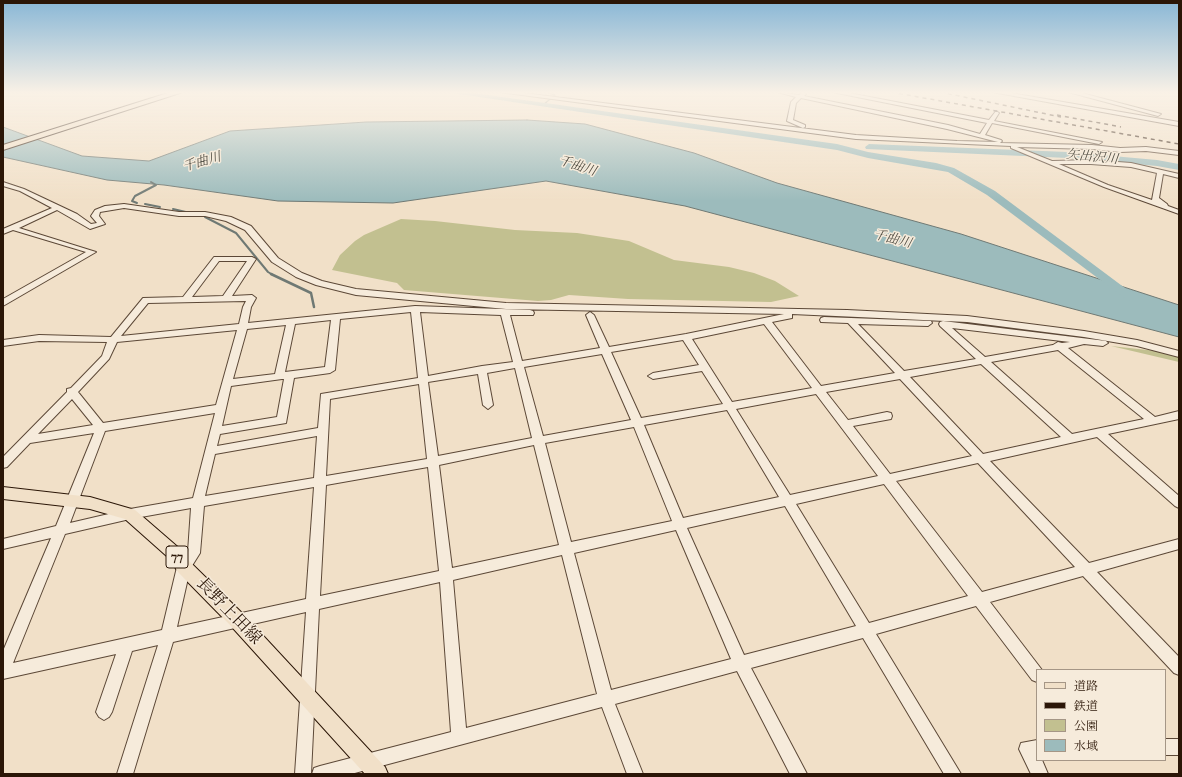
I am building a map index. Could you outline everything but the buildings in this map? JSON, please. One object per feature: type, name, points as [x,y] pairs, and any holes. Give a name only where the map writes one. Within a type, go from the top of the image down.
[{"type":"highway","points":[[3,148],[65,128]]},
{"type":"main road","name":"長野上田線","points":[[3,494],[73,501],[112,508],[130,514],[175,554],[184,567],[237,620],[373,768]]},
{"type":"street","points":[[790,128],[844,135],[1010,145],[1092,147],[1125,150],[1146,149],[1179,154]]},
{"type":"street","points":[[817,128],[844,135]]},
{"type":"street","points":[[952,128],[982,135],[1010,145],[1106,186],[1179,211]]},
{"type":"street","points":[[982,135],[987,128]]},
{"type":"street","points":[[1025,128],[1109,144]]},
{"type":"street","points":[[1125,150],[1136,157]]},
{"type":"street","points":[[1049,162],[1091,162],[1131,165],[1179,176]]},
{"type":"street","points":[[1161,171],[1155,199],[1179,211]]},
{"type":"street","points":[[3,184],[22,190],[74,216],[84,224],[94,227],[101,224],[95,216],[97,211],[105,208],[124,206],[179,214],[205,214],[228,219],[248,228],[275,260],[299,275],[331,286],[370,294],[506,306],[800,312],[903,315],[966,319],[1052,329],[1110,338],[1179,354]]},
{"type":"street","points":[[3,232],[57,208]]},
{"type":"street","points":[[3,303],[92,252],[13,228]]},
{"type":"street","points":[[186,299],[217,259],[252,259],[226,298]]},
{"type":"street","points":[[3,464],[106,357],[113,340],[146,300],[252,298],[247,307],[198,502],[194,553],[184,567],[168,635],[125,774]]},
{"type":"street","points":[[3,343],[38,338],[77,340],[89,338],[113,340],[415,309],[505,313],[850,320],[943,324],[1163,350]]},
{"type":"street","points":[[415,309],[446,575],[459,738]]},
{"type":"street","points":[[303,774],[325,396],[482,369],[686,337],[766,322],[800,312]]},
{"type":"street","points":[[505,313],[606,699],[635,774]]},
{"type":"street","points":[[590,315],[638,423],[740,662],[799,774]]},
{"type":"street","points":[[863,321],[903,315]]},
{"type":"street","points":[[227,383],[330,370],[336,317]]},
{"type":"street","points":[[850,320],[1179,668]]},
{"type":"street","points":[[279,377],[291,322]]},
{"type":"street","points":[[766,322],[1036,673]]},
{"type":"street","points":[[943,324],[1070,439]]},
{"type":"street","points":[[1045,335],[1153,421]]},
{"type":"street","points":[[686,337],[706,367],[728,406],[788,501],[954,774]]},
{"type":"street","points":[[3,544],[130,514],[320,480],[432,462],[539,440],[1088,342]]},
{"type":"street","points":[[653,376],[706,367]]},
{"type":"street","points":[[482,369],[488,405]]},
{"type":"street","points":[[216,431],[282,420],[290,375]]},
{"type":"street","points":[[72,392],[101,428]]},
{"type":"street","points":[[25,440],[221,408]]},
{"type":"street","points":[[3,672],[1179,415]]},
{"type":"street","points":[[845,424],[886,416]]},
{"type":"street","points":[[3,668],[73,501],[101,428]]},
{"type":"street","points":[[210,451],[323,430]]},
{"type":"street","points":[[1099,433],[1179,503]]},
{"type":"street","points":[[320,774],[373,768],[459,738],[740,662],[866,630],[1179,544]]},
{"type":"street","points":[[104,712],[127,644]]},
{"type":"street","points":[[1166,747],[1179,748]]},
{"type":"street","points":[[1036,748],[1027,749],[1040,774]]},
{"type":"green space","points":[[401,219],[435,221],[515,230],[577,233],[629,241],[674,260],[729,267],[754,273],[775,281],[799,296],[771,302],[628,299],[569,295],[551,300],[538,301],[404,290],[397,283],[332,270],[340,255],[355,241],[364,235]]},
{"type":"green space","points":[[1111,346],[1166,352],[1179,356],[1179,362]]},
{"type":"water","points":[[3,128],[82,156],[149,161],[230,131],[271,128],[601,128],[694,153],[777,183],[961,234],[1179,305],[1179,337],[685,206],[546,181],[393,203],[278,201],[164,185],[107,180],[3,157]]},
{"type":"waterway","name":"千曲川","points":[[704,128],[837,147],[868,155],[936,166],[951,170],[991,193],[1131,297]]},
{"type":"waterway","name":"矢出沢川","points":[[869,147],[928,148],[1068,155],[1157,163],[1179,167]]},
{"type":"waterway","points":[[137,203],[132,201],[135,196],[156,185],[151,182]]},
{"type":"waterway","points":[[145,204],[160,207]]},
{"type":"waterway","points":[[173,209],[190,213]]},
{"type":"waterway","points":[[205,217],[236,233],[268,272],[273,275]]},
{"type":"waterway","points":[[273,275],[311,293],[314,307]]},
{"type":"railway","points":[[1092,128],[1179,144]]}]
